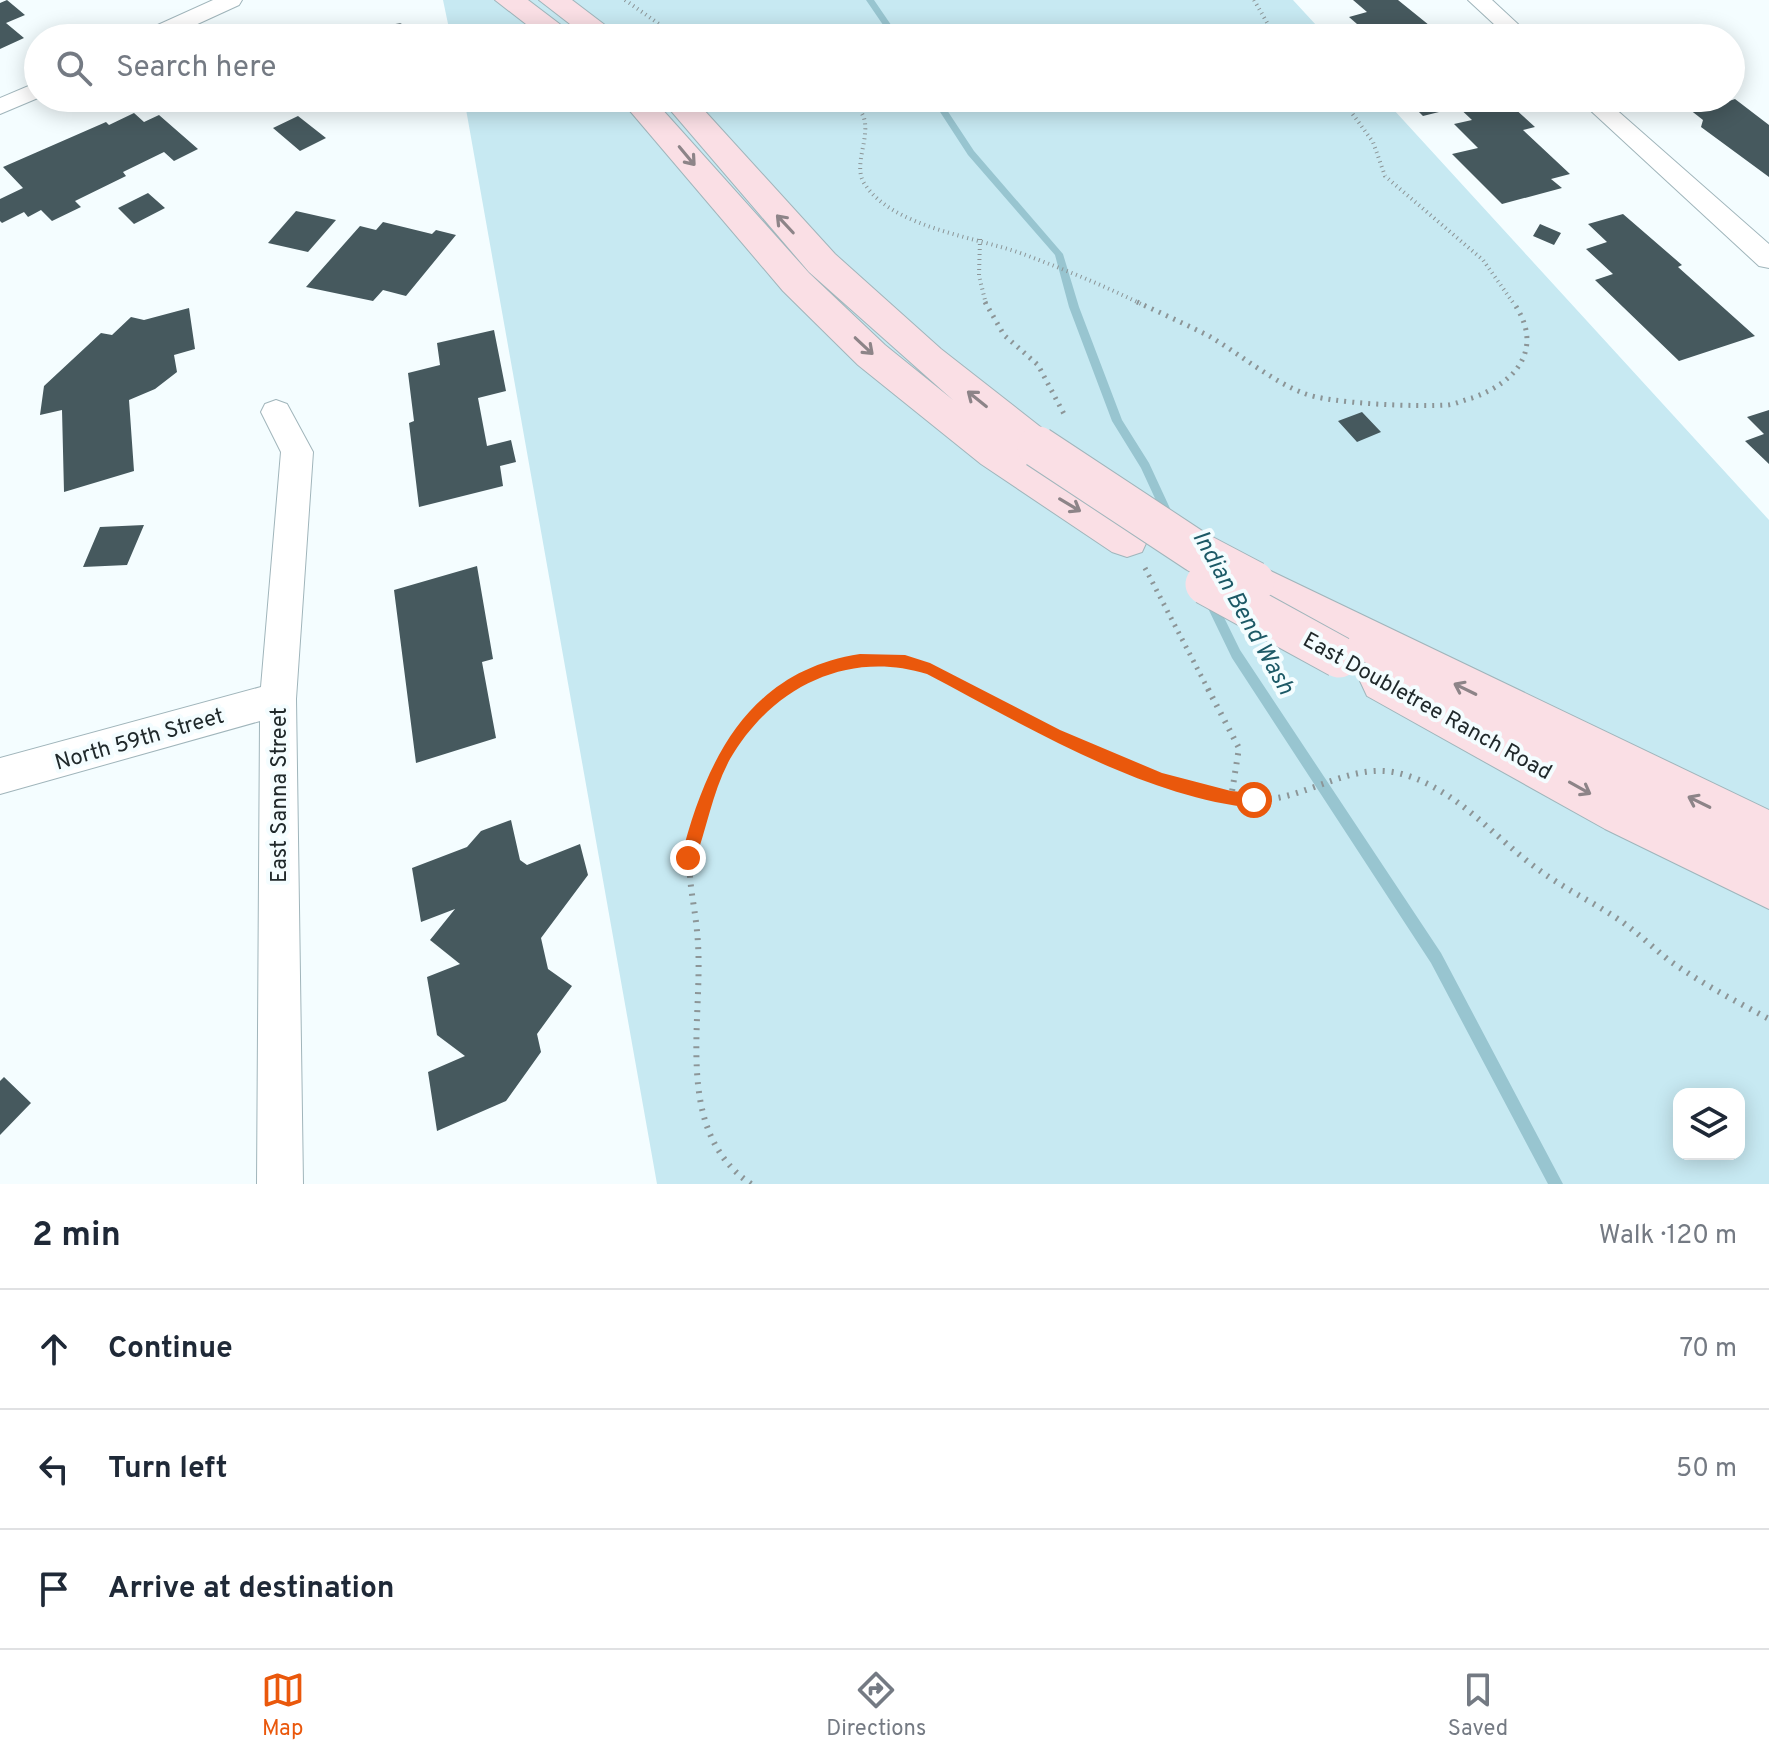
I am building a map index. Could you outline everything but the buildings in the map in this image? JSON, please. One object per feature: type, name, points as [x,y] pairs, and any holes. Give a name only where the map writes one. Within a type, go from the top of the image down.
[{"type":"main road","points":[[509,0],[543,24]]},
{"type":"main road","points":[[553,0],[587,24]]},
{"type":"main road","name":"East Doubletree Ranch Road","points":[[647,112],[798,283],[897,377],[1002,459],[1127,539],[1339,657],[1623,812],[1769,883]]},
{"type":"main road","name":"East Doubletree Ranch Road","points":[[688,112],[822,263],[928,359],[1038,447],[1197,552],[1427,671],[1769,836]]},
{"type":"street","points":[[179,24],[231,0]]},
{"type":"street","points":[[1479,0],[1506,24]]},
{"type":"street","points":[[0,107],[24,96]]},
{"type":"street","points":[[1605,112],[1769,259]]},
{"type":"street","name":"East Sanna Street","points":[[276,412],[297,452],[278,699],[280,1184]]},
{"type":"street","name":"North 59th Street","points":[[0,776],[278,699]]},
{"type":"path","points":[[625,0],[659,24]]},
{"type":"path","points":[[1254,0],[1268,24]]},
{"type":"path","points":[[861,112],[864,116],[865,138],[860,172],[872,194],[893,211],[910,219],[1020,253],[1115,291],[1208,336],[1302,393],[1328,400],[1451,405],[1489,392],[1510,378],[1527,352],[1527,333],[1521,313],[1483,260],[1385,176],[1373,142],[1351,112]]},
{"type":"path","points":[[751,1184],[741,1178],[719,1149],[697,1093],[698,943],[688,881],[688,858],[698,820],[725,756],[749,720],[783,689],[840,663],[883,659],[905,661],[930,669],[1055,734],[1161,780],[1231,798],[1275,799],[1365,770],[1389,769],[1424,781],[1452,799],[1535,867],[1618,919],[1671,961],[1769,1019]]},
{"type":"shaded area","points":[[443,0],[1293,0],[1315,24],[448,24]]},
{"type":"shaded area","points":[[466,112],[1396,112],[1769,520],[1769,1184],[657,1184]]},
{"type":"waterway","name":"Indian Bend Wash","points":[[870,0],[886,24]]},
{"type":"waterway","name":"Indian Bend Wash","points":[[944,112],[971,153],[1059,254],[1074,307],[1117,421],[1145,466],[1169,517]]},
{"type":"waterway","name":"Indian Bend Wash","points":[[1210,600],[1236,654],[1436,958],[1556,1184]]},
{"type":"route","points":[[688,858],[698,820],[725,756],[749,720],[765,703],[801,678],[840,663],[860,660],[905,661],[930,669],[990,702],[1116,762],[1161,780],[1231,798],[1254,800]]}]
